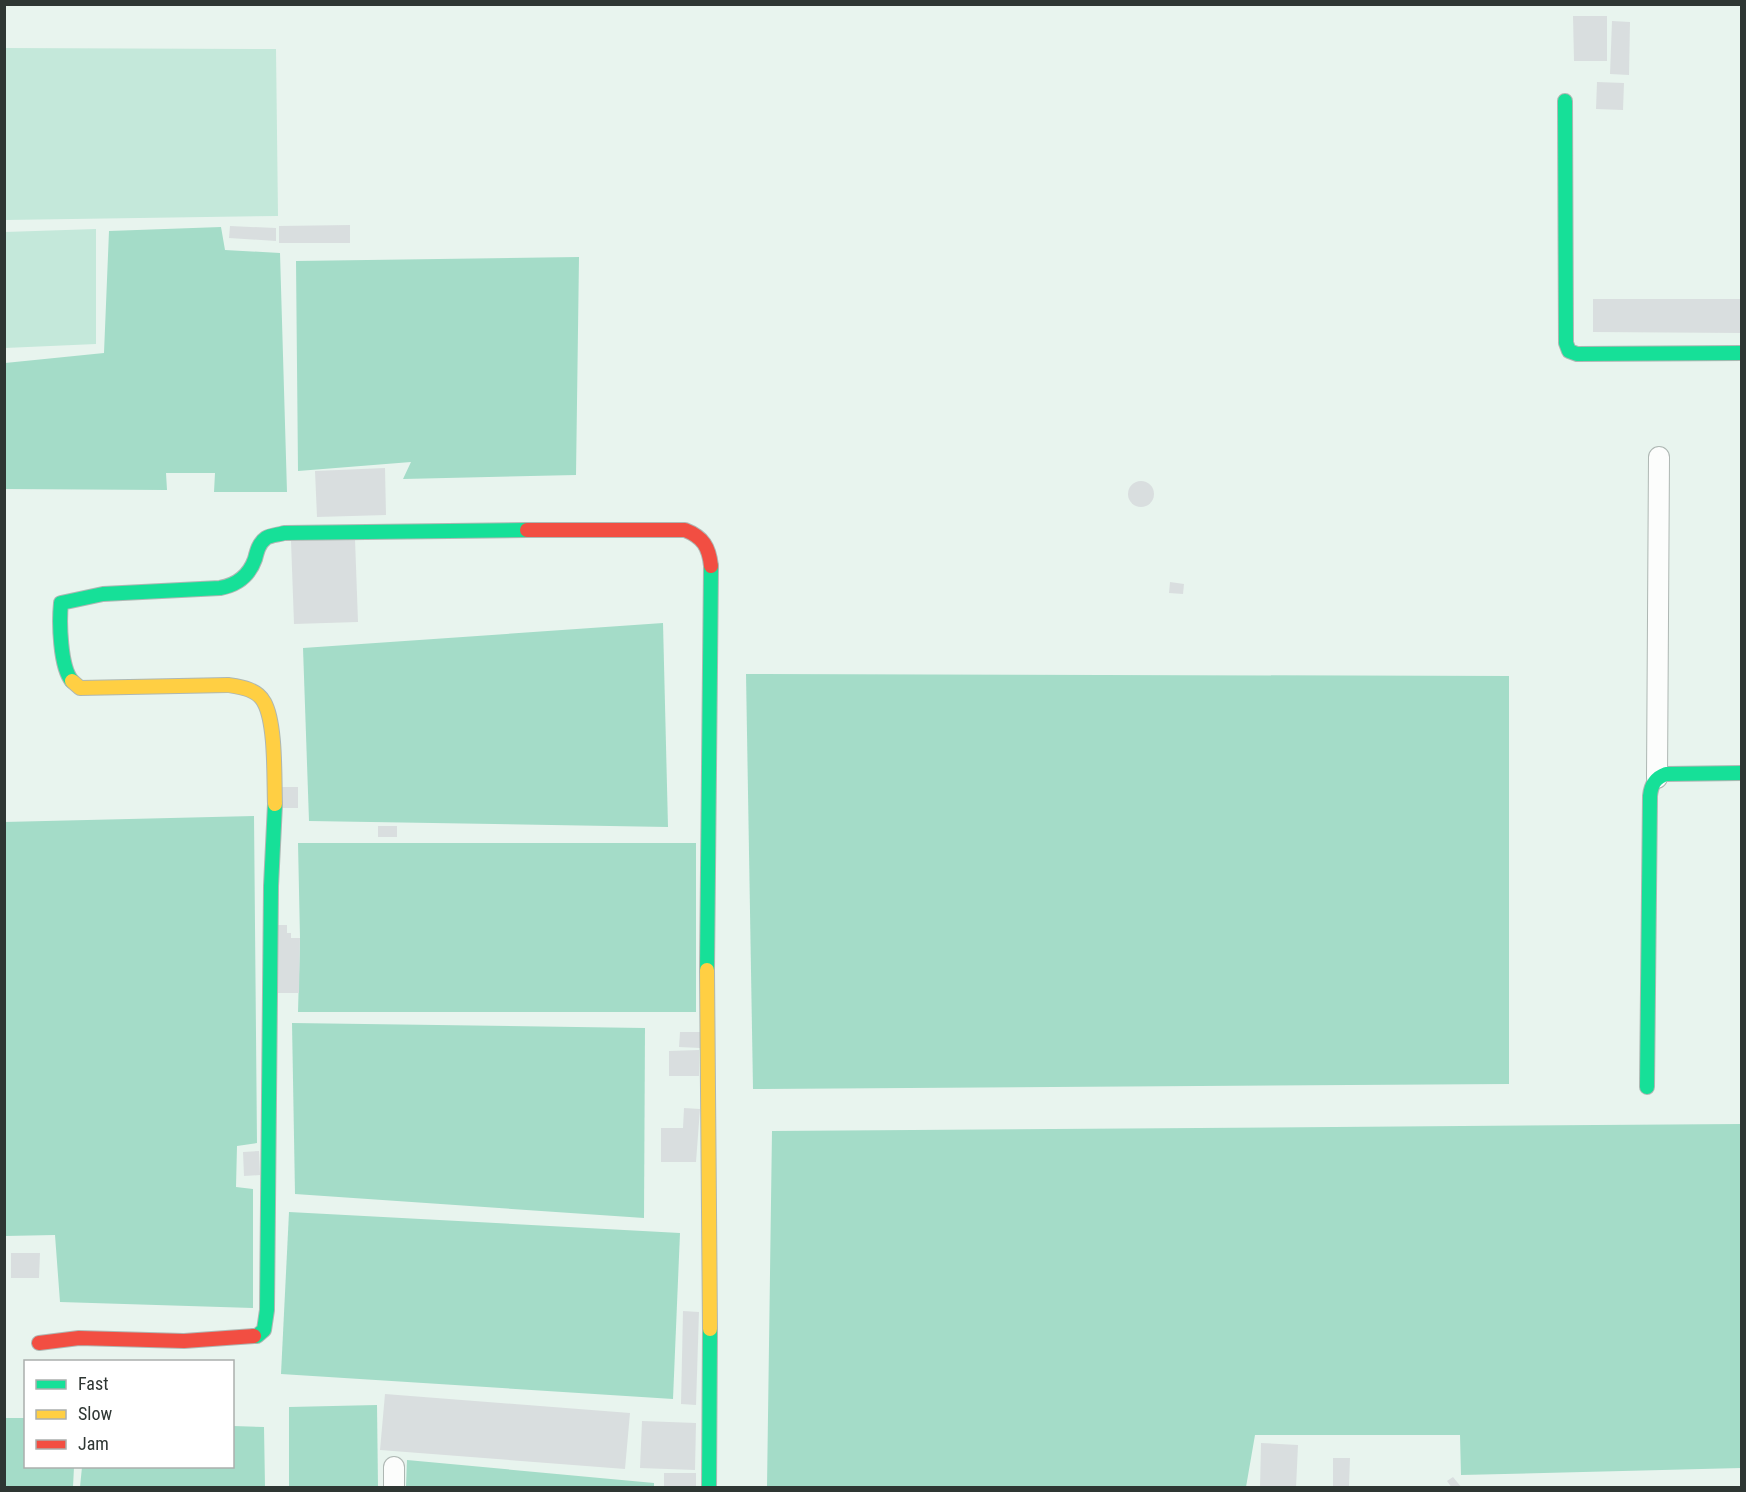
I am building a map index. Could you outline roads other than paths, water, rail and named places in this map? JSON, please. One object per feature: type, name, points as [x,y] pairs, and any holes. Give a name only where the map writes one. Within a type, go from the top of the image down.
[{"type":"street","points":[[1564,101],[1566,343],[1569,351],[1577,354],[1742,353]]},
{"type":"street","points":[[1657,778],[1659,457]]},
{"type":"street","points":[[39,1343],[79,1338],[184,1341],[257,1336],[264,1330],[267,1310],[271,886],[275,803],[272,729],[264,701],[248,687],[228,685],[80,687],[72,683],[62,659],[62,639],[59,630],[61,603],[103,594],[231,586],[241,580],[251,568],[257,548],[267,537],[285,533],[685,530],[697,534],[706,543],[711,555],[712,580],[707,920],[709,1488]]},
{"type":"street","points":[[1647,1087],[1650,796],[1652,785],[1657,778],[1666,774],[1742,773]]},
{"type":"street","points":[[394,1467],[394,1488]]}]
